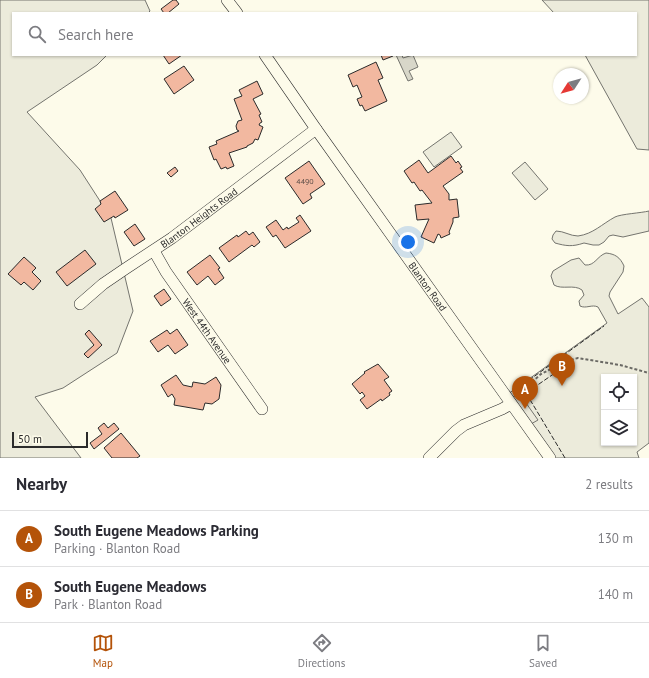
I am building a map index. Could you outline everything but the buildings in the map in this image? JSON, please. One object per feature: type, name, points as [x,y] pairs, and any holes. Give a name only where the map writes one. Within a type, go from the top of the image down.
[{"type":"street","points":[[227,0],[236,12]]},
{"type":"street","name":"Blanton Road","points":[[266,56],[316,130],[515,401],[550,458]]},
{"type":"street","name":"Blanton Heights Road","points":[[80,304],[103,284],[154,251],[316,130]]},
{"type":"street","name":"West 44th Avenue","points":[[154,251],[171,278],[262,409]]},
{"type":"street","points":[[430,458],[456,431],[502,409],[515,401]]},
{"type":"path","points":[[515,401],[538,376],[545,371],[567,361],[580,358],[620,365],[649,373]]},
{"type":"shaded area","points":[[0,0],[145,0],[150,11],[149,12],[12,12],[12,56],[106,56],[97,65],[27,112],[80,170],[111,218],[133,311],[117,353],[63,388],[35,397],[81,458],[0,458]]},
{"type":"shaded area","points":[[542,0],[649,0],[649,150],[637,149],[586,56],[637,56],[637,12],[553,12]]},
{"type":"shaded area","points":[[396,56],[402,56],[403,58],[413,56],[418,67],[409,71],[413,79],[408,81]]},
{"type":"shaded area","points":[[451,132],[462,147],[434,167],[423,152]]},
{"type":"shaded area","points":[[525,162],[548,189],[535,200],[512,173]]},
{"type":"shaded area","points":[[649,211],[649,231],[623,237],[613,235],[609,236],[599,245],[584,243],[572,246],[555,243],[552,239],[556,231],[575,236],[583,235],[593,231],[615,217]]},
{"type":"shaded area","points":[[606,253],[615,255],[621,260],[624,266],[623,272],[609,296],[618,314],[642,298],[649,307],[649,443],[637,452],[639,458],[554,458],[508,394],[607,323],[598,307],[580,306],[579,301],[584,295],[582,290],[575,287],[561,287],[554,285],[551,276],[553,271],[571,260],[579,258],[585,265],[594,262]]},
{"type":"shaded area","points":[[519,393],[538,420],[531,424],[512,398]]},
{"type":"fence","points":[[523,390],[521,386],[604,326]]},
{"type":"fence","points":[[565,458],[526,393],[568,364]]},
{"type":"place","name":"South Eugene Meadows","points":[[562,386]]},
{"type":"place","name":"South Eugene Meadows Parking","points":[[525,409]]}]
